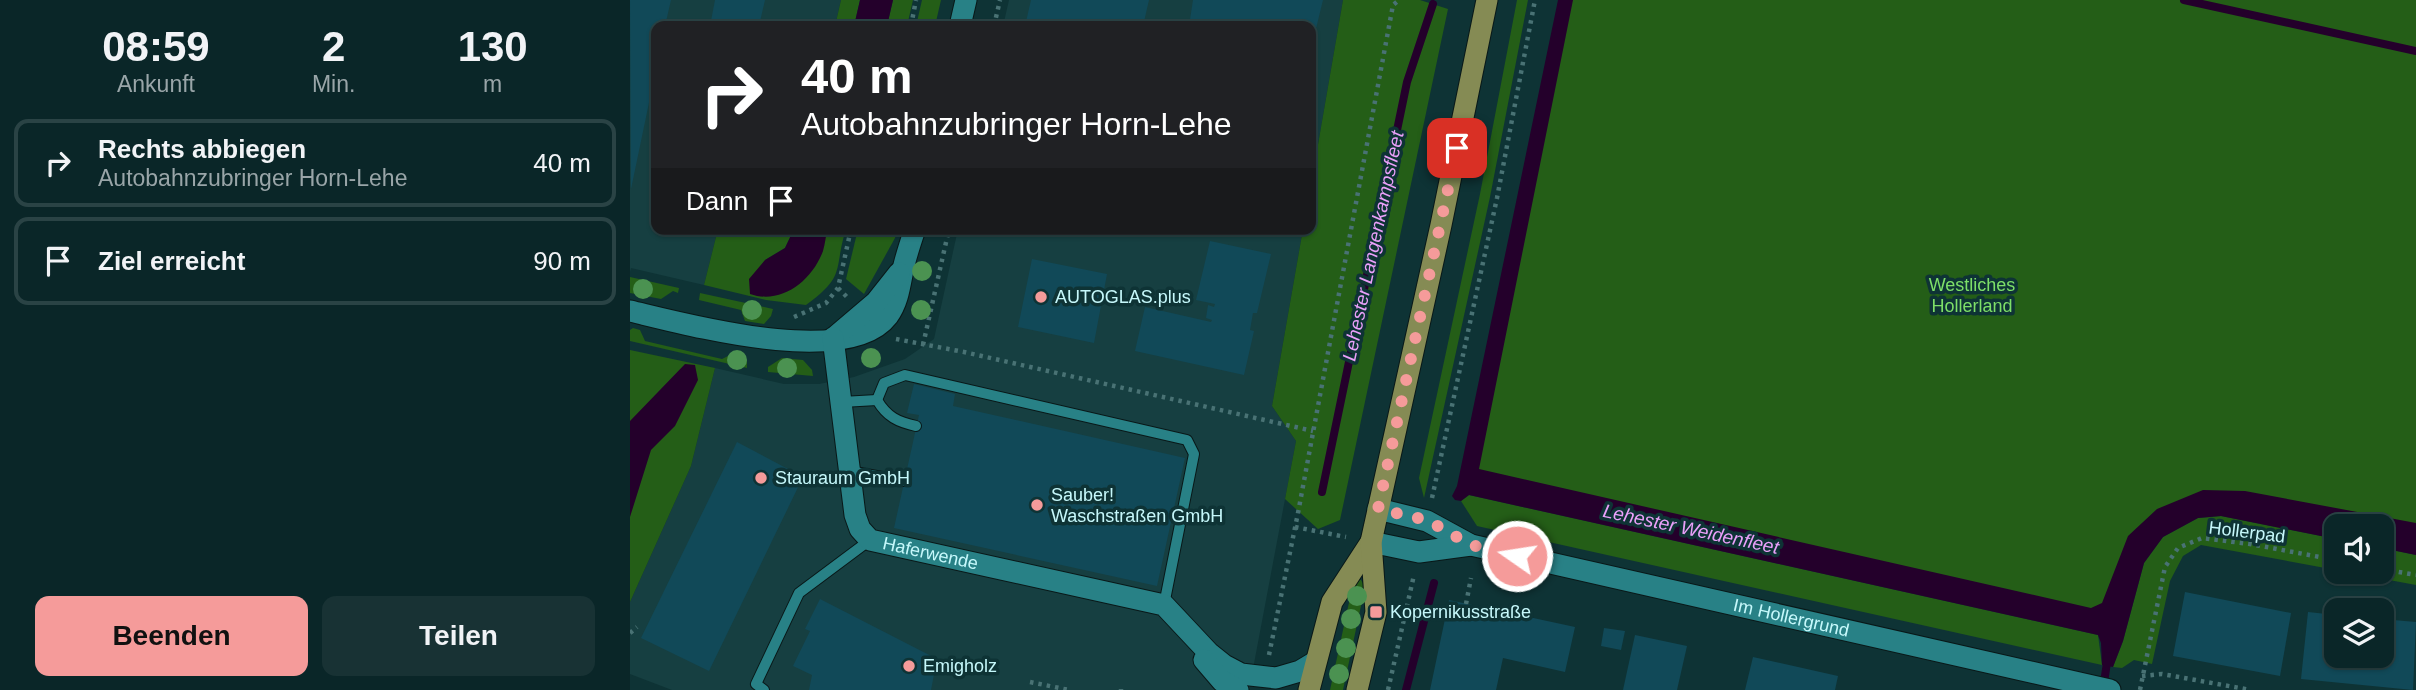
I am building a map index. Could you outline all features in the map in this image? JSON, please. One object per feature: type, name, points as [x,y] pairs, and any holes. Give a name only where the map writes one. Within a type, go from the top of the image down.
[{"type":"main road","points":[[1357,690],[1376,612],[1371,542],[1487,0]]},
{"type":"main road","points":[[1309,690],[1332,601],[1371,542]]},
{"type":"street","points":[[961,21],[966,0]]},
{"type":"street","points":[[630,311],[784,341],[863,334],[877,326],[895,303],[913,235]]},
{"type":"street","name":"Haferwende","points":[[833,338],[855,515],[860,529],[870,540],[1164,605]]},
{"type":"street","name":"Im Hollergrund","points":[[1378,509],[1427,520],[1471,545],[2101,688]]},
{"type":"street","name":"Im Hollergrund","points":[[1371,542],[1419,552],[1471,545]]},
{"type":"street","points":[[1164,605],[1224,665],[1241,674],[1287,676],[1315,662]]},
{"type":"street","points":[[1185,628],[1212,671],[1222,681],[1238,690]]},
{"type":"lane","points":[[877,400],[884,383],[905,375],[1187,440],[1194,454],[1164,605]]},
{"type":"lane","points":[[842,402],[877,400]]},
{"type":"lane","points":[[877,400],[885,414],[902,423],[916,426]]},
{"type":"lane","points":[[849,471],[904,481]]},
{"type":"lane","points":[[764,690],[756,684],[799,593],[870,540]]},
{"type":"path","points":[[912,21],[916,0]]},
{"type":"path","points":[[994,21],[1000,0]]},
{"type":"path","points":[[1264,677],[1295,527],[1393,5],[1399,0]]},
{"type":"path","points":[[1427,520],[1497,198],[1535,0]]},
{"type":"path","points":[[806,311],[827,303],[838,288],[850,235]]},
{"type":"path","points":[[948,235],[923,345],[1313,431]]},
{"type":"path","points":[[1295,527],[1371,542]]},
{"type":"path","name":"Hollerpad","points":[[2140,690],[2165,567],[2178,548],[2202,538],[2324,559]]},
{"type":"path","points":[[1388,690],[1419,552]]},
{"type":"path","points":[[2394,571],[2416,576]]},
{"type":"path","points":[[1466,604],[1471,578]]},
{"type":"path","points":[[630,633],[637,627]]},
{"type":"path","points":[[2142,676],[2162,674],[2251,690]]},
{"type":"path","points":[[1030,682],[1069,690]]},
{"type":"shaded area","points":[[630,0],[841,0],[836,21],[651,21],[651,235],[716,235],[704,285],[631,268],[630,272]]},
{"type":"shaded area","points":[[1009,0],[1343,0],[1316,156],[1316,21],[1004,21]]},
{"type":"shaded area","points":[[957,235],[1302,235],[1272,406],[1296,441],[1249,690],[672,690],[630,674],[630,602],[691,466],[715,368],[784,384],[819,384],[854,377],[905,359],[934,339]]},
{"type":"green space","points":[[841,0],[860,0],[855,21],[836,21]]},
{"type":"green space","points":[[893,0],[913,0],[908,21],[888,21]]},
{"type":"green space","points":[[922,0],[941,0],[936,21],[917,21]]},
{"type":"green space","points":[[1343,0],[1420,0],[1448,9],[1340,520],[1318,529],[1285,499],[1296,441],[1272,406],[1302,235],[1316,235],[1316,156]]},
{"type":"green space","points":[[1517,0],[1528,0],[1490,197],[1424,498],[1419,478],[1480,194]]},
{"type":"green space","name":"Westliches Hollerland","points":[[1561,0],[2416,0],[2416,538],[2394,531],[2394,514],[2324,514],[2324,519],[2208,502],[2164,521],[2105,627],[1462,480]]},
{"type":"green space","points":[[716,235],[791,235],[785,248],[765,260],[822,252],[826,235],[844,235],[833,279],[806,305],[766,300],[704,285]]},
{"type":"green space","points":[[857,235],[896,235],[864,294],[846,279]]},
{"type":"green space","points":[[630,277],[679,288],[678,293],[673,291],[661,299],[630,293]]},
{"type":"green space","points":[[700,293],[773,309],[764,324],[745,321],[741,310],[699,300]]},
{"type":"green space","points":[[630,330],[640,330],[645,341],[722,359],[736,352],[742,354],[747,361],[747,368],[630,341]]},
{"type":"green space","points":[[630,350],[715,368],[691,466],[630,602]]},
{"type":"green space","points":[[782,358],[803,360],[812,370],[813,376],[768,372],[768,367]]},
{"type":"green space","points":[[1469,495],[2098,635],[2102,665],[1477,526],[1461,501]]},
{"type":"green space","points":[[2221,516],[2324,537],[2324,568],[2201,545],[2183,556],[2170,581],[2152,664],[2134,660],[2122,668],[2113,667],[2123,641],[2144,563],[2163,537],[2198,518]]},
{"type":"green space","points":[[2394,550],[2416,555],[2416,585],[2394,581]]},
{"type":"green space","points":[[1356,580],[1361,580],[1365,587],[1343,690],[1330,690],[1353,584]]},
{"type":"water","points":[[860,0],[893,0],[888,21],[855,21]]},
{"type":"water","name":"Lehester Weidenfleet","points":[[1558,0],[1573,0],[1479,469],[2091,608],[2102,603],[2128,536],[2157,509],[2203,490],[2245,491],[2368,514],[2324,514],[2324,537],[2221,516],[2198,518],[2163,537],[2144,563],[2123,641],[2113,667],[2102,665],[2098,635],[1469,495],[1461,501],[1455,500],[1452,496],[1457,486]]},
{"type":"water","points":[[791,235],[826,235],[818,262],[794,288],[773,296],[750,294],[749,279],[765,260],[785,248]]},
{"type":"water","points":[[685,364],[695,365],[698,380],[675,426],[651,450],[630,517],[630,421]]},
{"type":"water","points":[[2394,519],[2416,523],[2416,555],[2394,550]]},
{"type":"building","points":[[630,0],[671,0],[666,21],[651,21],[651,93],[631,189]]},
{"type":"building","points":[[715,0],[765,0],[760,21],[711,21]]},
{"type":"building","points":[[1031,0],[1149,0],[1144,21],[1026,21]]},
{"type":"building","points":[[1193,0],[1323,0],[1316,29],[1316,21],[1190,21]]},
{"type":"building","points":[[1210,241],[1271,254],[1257,313],[1253,313],[1250,330],[1254,331],[1244,375],[1135,351],[1145,307],[1211,322],[1212,320],[1206,318],[1208,305],[1214,307],[1215,304],[1196,300]]},
{"type":"building","points":[[1032,259],[1107,274],[1094,343],[1018,327]]},
{"type":"building","name":"Sauber! Waschstraßen GmbH","points":[[914,384],[955,394],[953,406],[1185,458],[1157,586],[894,528],[919,415],[907,413]]},
{"type":"building","points":[[737,442],[803,477],[709,671],[641,638]]},
{"type":"building","points":[[2185,592],[2291,613],[2280,676],[2173,656]]},
{"type":"building","points":[[820,599],[937,659],[931,690],[809,690],[812,675],[793,666],[810,631],[805,629]]},
{"type":"building","points":[[1449,600],[1575,627],[1565,672],[1503,658],[1496,690],[1430,690]]},
{"type":"building","points":[[2308,612],[2324,614],[2324,668],[2394,668],[2394,620],[2416,622],[2413,690],[2301,679]]},
{"type":"building","points":[[1604,628],[1625,631],[1621,650],[1601,646]]},
{"type":"building","points":[[1635,635],[1687,646],[1677,690],[1623,690]]},
{"type":"building","points":[[1753,657],[1838,676],[1835,690],[1745,690]]},
{"type":"waterway","points":[[2184,0],[2416,51]]},
{"type":"waterway","name":"Lehester Langenkampsfleet","points":[[1322,492],[1407,82],[1433,4]]},
{"type":"waterway","points":[[1406,690],[1434,583]]},
{"type":"waterway","points":[[2103,689],[2108,656]]},
{"type":"place","name":"AUTOGLAS.plus","points":[[1041,297]]},
{"type":"place","name":"Stauraum GmbH","points":[[761,478]]},
{"type":"place","name":"Sauber! Waschstraßen GmbH","points":[[1037,505]]},
{"type":"place","name":"Kopernikusstraße","points":[[1376,612]]},
{"type":"place","name":"Emigholz","points":[[909,666]]},
{"type":"route","points":[[1457,148],[1378,509],[1427,520],[1471,545],[1517,556]]}]
